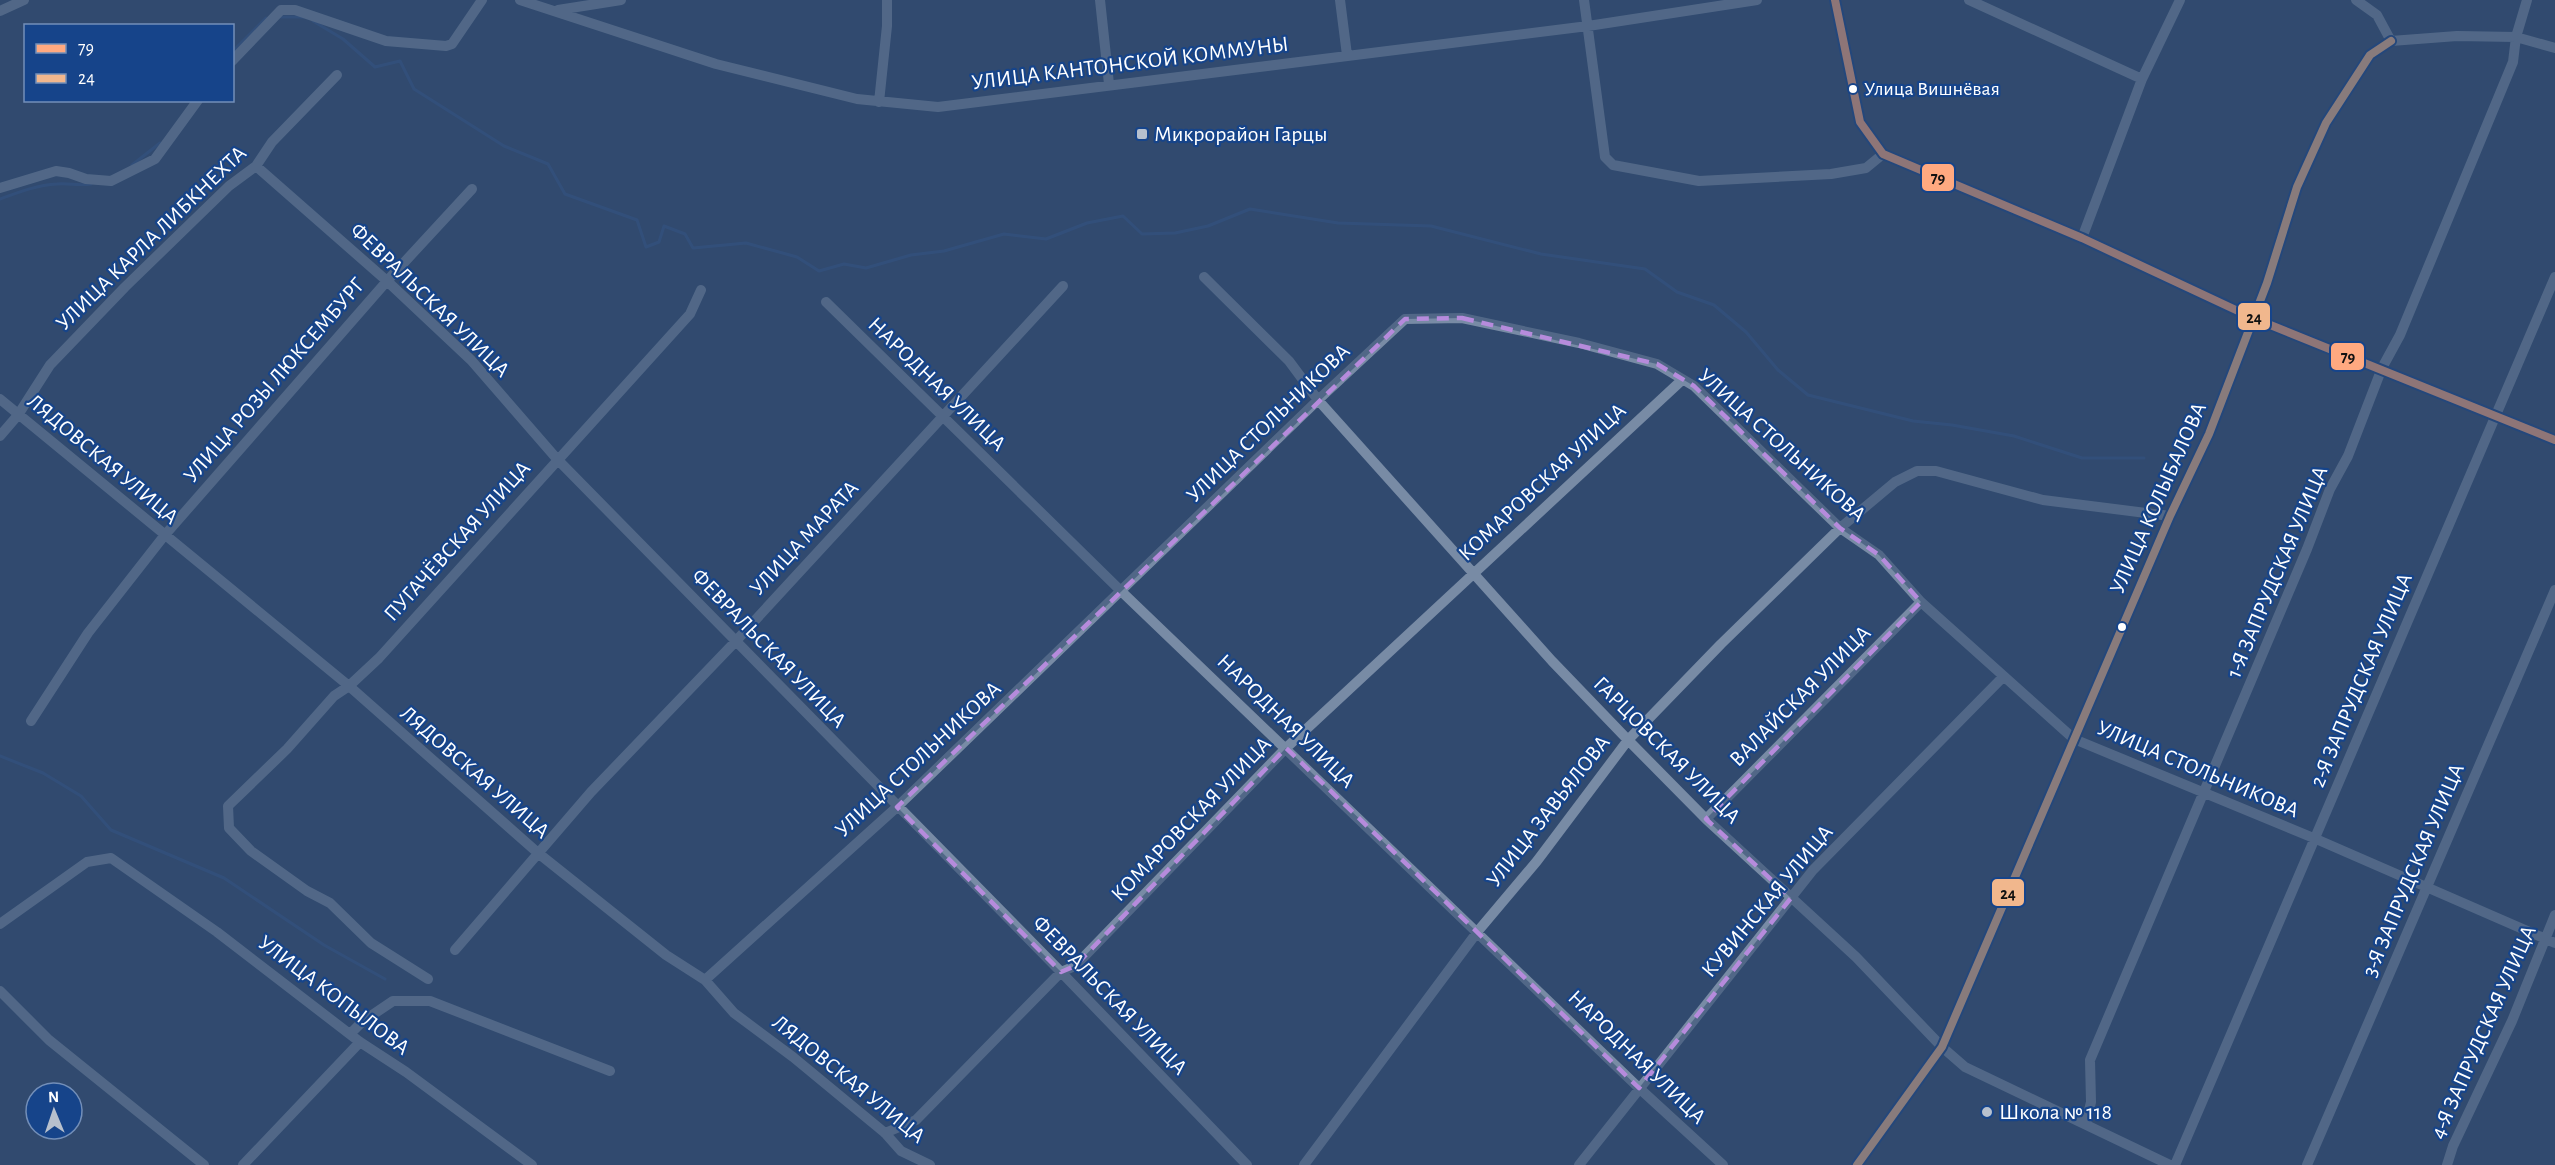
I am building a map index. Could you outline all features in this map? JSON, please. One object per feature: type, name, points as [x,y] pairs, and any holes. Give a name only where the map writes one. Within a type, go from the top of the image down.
[{"type":"street","points":[[0,11],[24,0]]},
{"type":"street","points":[[234,59],[269,21],[278,5],[386,41],[446,46],[452,44],[482,0]]},
{"type":"street","name":"УЛИЦА КАНТОНСКОЙ КОММУНЫ","points":[[520,0],[716,64],[857,99],[938,107],[1588,26],[1757,0]]},
{"type":"street","points":[[555,11],[621,0]]},
{"type":"street","points":[[879,102],[887,26],[887,0]]},
{"type":"street","points":[[1100,0],[1109,84]]},
{"type":"street","points":[[1340,0],[1347,55]]},
{"type":"street","points":[[1584,0],[1605,157],[1613,165],[1699,181],[1831,174],[1866,168],[1883,154]]},
{"type":"street","points":[[1835,0],[1860,122],[1883,154],[2082,238],[2253,318],[2382,368],[2555,440]]},
{"type":"street","points":[[2082,238],[2142,79],[2180,0]]},
{"type":"street","points":[[2356,0],[2377,15],[2391,41],[2457,36],[2516,38],[2555,48]]},
{"type":"street","name":"1-Я ЗАПРУДСКАЯ УЛИЦА","points":[[2086,1123],[2091,1102],[2090,1060],[2330,489],[2348,456],[2382,368],[2400,335],[2514,62],[2516,38],[2527,0]]},
{"type":"street","points":[[1975,1],[2142,79]]},
{"type":"street","name":"УЛИЦА КОЛЫБАЛОВА","points":[[1857,1165],[1942,1047],[2170,516],[2210,434],[2267,283],[2297,187],[2326,123],[2370,55],[2391,41]]},
{"type":"street","name":"УЛИЦА КАРЛА ЛИБКНЕХТА","points":[[0,436],[18,415],[50,364],[229,186],[256,166],[272,142],[337,75]]},
{"type":"street","points":[[0,188],[56,171],[86,179],[111,181],[155,159],[197,102]]},
{"type":"street","name":"ФЕВРАЛЬСКАЯ УЛИЦА","points":[[256,166],[387,280],[471,360],[556,459],[1061,972],[1247,1165]]},
{"type":"street","name":"УЛИЦА РОЗЫ ЛЮКСЕМБУРГ","points":[[30,721],[88,633],[164,536],[387,280],[472,189]]},
{"type":"street","name":"ГАРЦОВСКАЯ УЛИЦА","points":[[1204,277],[1288,361],[1318,400],[1552,661],[1706,819],[1856,957],[1942,1047],[1965,1067],[2170,1165]]},
{"type":"street","name":"2-Я ЗАПРУДСКАЯ УЛИЦА","points":[[2175,1165],[2555,277]]},
{"type":"street","name":"УЛИЦА МАРАТА","points":[[455,950],[591,792],[735,642],[1063,286]]},
{"type":"street","name":"ПУГАЧЁВСКАЯ УЛИЦА","points":[[428,979],[371,943],[330,903],[307,891],[251,851],[230,828],[228,806],[287,748],[334,696],[349,686],[379,658],[556,459],[690,314],[701,290]]},
{"type":"street","name":"НАРОДНАЯ УЛИЦА","points":[[826,302],[1122,591],[1639,1088],[1723,1165]]},
{"type":"street","name":"УЛИЦА СТОЛЬНИКОВА","points":[[705,980],[897,807],[1318,400],[1405,319],[1462,318],[1579,343],[1657,364],[1694,386],[1840,528],[1879,555],[1921,602],[2074,739],[2316,839],[2550,941]]},
{"type":"street","name":"КОМАРОВСКАЯ УЛИЦА","points":[[885,1133],[916,1120],[1061,972],[1076,966],[1286,748],[1682,380]]},
{"type":"street","name":"ЛЯДОВСКАЯ УЛИЦА","points":[[0,399],[349,686],[538,853],[666,955],[705,980],[734,1013],[793,1057],[885,1133],[901,1151],[930,1165]]},
{"type":"street","name":"УЛИЦА ЗАВЬЯЛОВА","points":[[1304,1165],[1478,931],[1537,861],[1628,740],[1721,644],[1840,528],[1895,482],[1917,471],[1936,471],[2043,500],[2170,516]]},
{"type":"street","name":"3-Я ЗАПРУДСКАЯ УЛИЦА","points":[[2307,1165],[2555,590]]},
{"type":"street","name":"ВАЛАЙСКАЯ УЛИЦА","points":[[1706,819],[1921,602]]},
{"type":"street","name":"КУВИНСКАЯ УЛИЦА","points":[[1579,1165],[1813,870],[2003,677]]},
{"type":"street","name":"УЛИЦА КОПЫЛОВА","points":[[0,924],[87,862],[111,858],[218,932],[360,1042],[406,1072],[532,1165]]},
{"type":"street","name":"4-Я ЗАПРУДСКАЯ УЛИЦА","points":[[2447,1165],[2453,1146],[2550,941],[2555,915]]},
{"type":"street","points":[[0,992],[49,1040],[204,1165]]},
{"type":"street","points":[[350,1034],[362,1022],[393,1001],[430,1002],[610,1071]]},
{"type":"street","points":[[243,1165],[360,1042]]},
{"type":"highlighted area","points":[[1462,318],[1657,364],[1694,386],[1840,528],[1879,555],[1921,602],[1706,819],[1791,898],[1639,1088],[1286,748],[1075,966],[1061,972],[897,807],[1405,319]]},
{"type":"waterway","points":[[281,17],[304,17]]},
{"type":"waterway","points":[[234,50],[266,18]]},
{"type":"waterway","points":[[313,21],[343,39],[375,67],[400,61],[414,89],[504,146],[548,164],[565,194],[637,220],[646,247],[659,242],[664,226],[685,234],[693,248],[746,243],[797,257],[819,271],[844,264],[866,268],[911,255],[944,251],[1004,234],[1046,239],[1087,223],[1123,216],[1142,234],[1175,233],[1208,226],[1250,209],[1338,223],[1431,226],[1541,254],[1645,269],[1677,292],[1714,305],[1746,332],[1778,370],[1808,395],[1913,421],[2014,436],[2082,458],[2144,458]]},
{"type":"waterway","points":[[132,165],[160,143]]},
{"type":"waterway","points":[[0,199],[42,186],[91,184]]},
{"type":"waterway","points":[[0,756],[43,773],[81,796],[111,830],[224,878],[324,945],[385,979]]},
{"type":"transit line","name":"79","points":[[1835,0],[1860,122],[1883,154],[2082,238],[2253,318],[2555,440]]},
{"type":"transit line","name":"24","points":[[1857,1165],[1942,1047],[2170,516],[2209,434],[2267,283],[2297,187],[2326,123],[2370,55],[2391,41]]},
{"type":"place","name":"Улица Вишнёвая","points":[[1853,89]]},
{"type":"place","name":"Микрорайон Гарцы","points":[[1142,134]]},
{"type":"place","name":"Школа № 118","points":[[1987,1112]]}]
